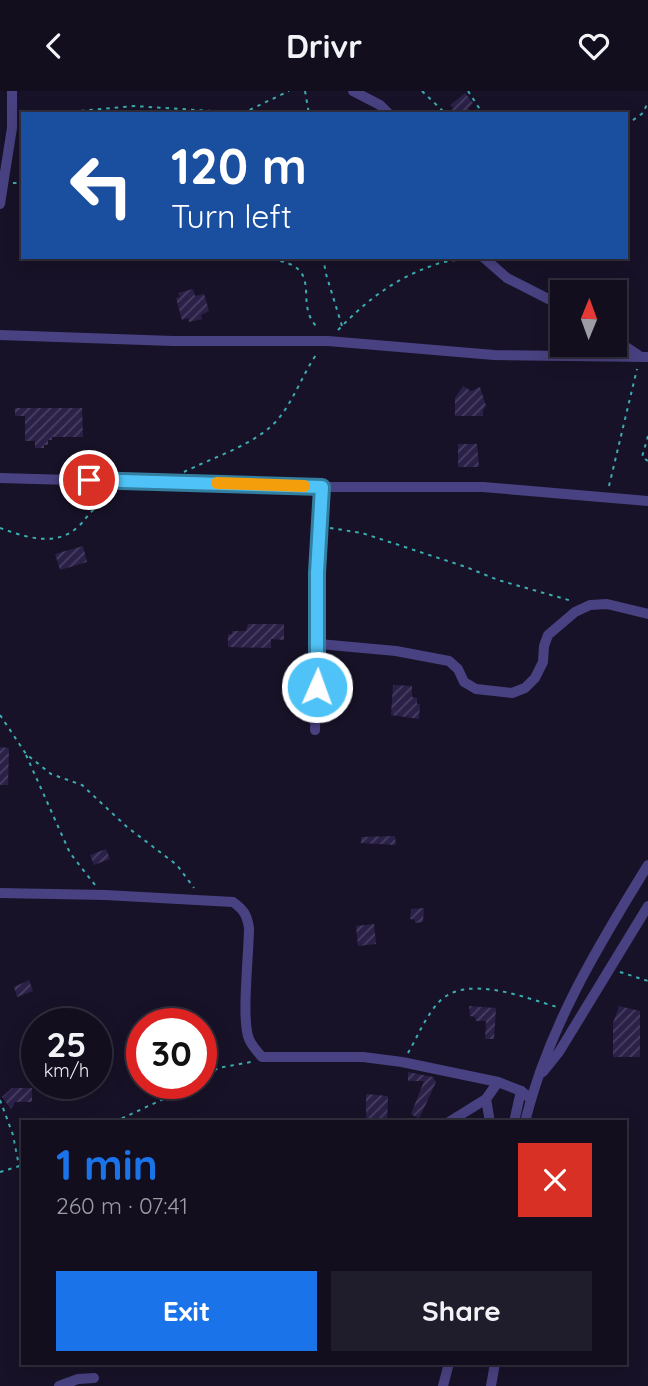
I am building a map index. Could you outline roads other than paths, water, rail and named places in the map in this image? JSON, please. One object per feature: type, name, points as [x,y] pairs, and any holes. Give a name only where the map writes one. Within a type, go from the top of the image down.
[{"type":"street","points":[[0,96],[4,91]]},
{"type":"street","points":[[0,204],[12,128],[12,91]]},
{"type":"street","points":[[353,91],[380,105],[387,112]]},
{"type":"street","points":[[485,259],[507,278],[550,300]]},
{"type":"street","points":[[0,335],[173,341],[329,340],[494,355],[644,357]]},
{"type":"street","points":[[627,347],[644,357]]},
{"type":"street","points":[[0,478],[322,487],[483,487],[648,501]]},
{"type":"street","points":[[315,730],[317,573],[322,487]]},
{"type":"street","points":[[318,645],[396,651],[449,661],[458,669],[464,682],[476,689],[512,693],[525,688],[535,678],[548,635],[575,611],[590,605],[607,604],[648,614]]},
{"type":"street","points":[[526,1120],[536,1079],[594,951],[648,865]]},
{"type":"street","points":[[0,893],[233,902],[247,915],[248,1037],[262,1057],[352,1057],[402,1062],[498,1082],[521,1091],[531,1099]]},
{"type":"street","points":[[536,1079],[559,1052],[648,906]]},
{"type":"street","points":[[452,1120],[486,1099],[498,1082]]},
{"type":"street","points":[[514,1120],[521,1091]]},
{"type":"street","points":[[486,1099],[490,1120]]},
{"type":"street","points":[[443,1386],[448,1365]]},
{"type":"street","points":[[491,1386],[495,1365]]},
{"type":"street","points":[[59,1386],[94,1378]]}]
